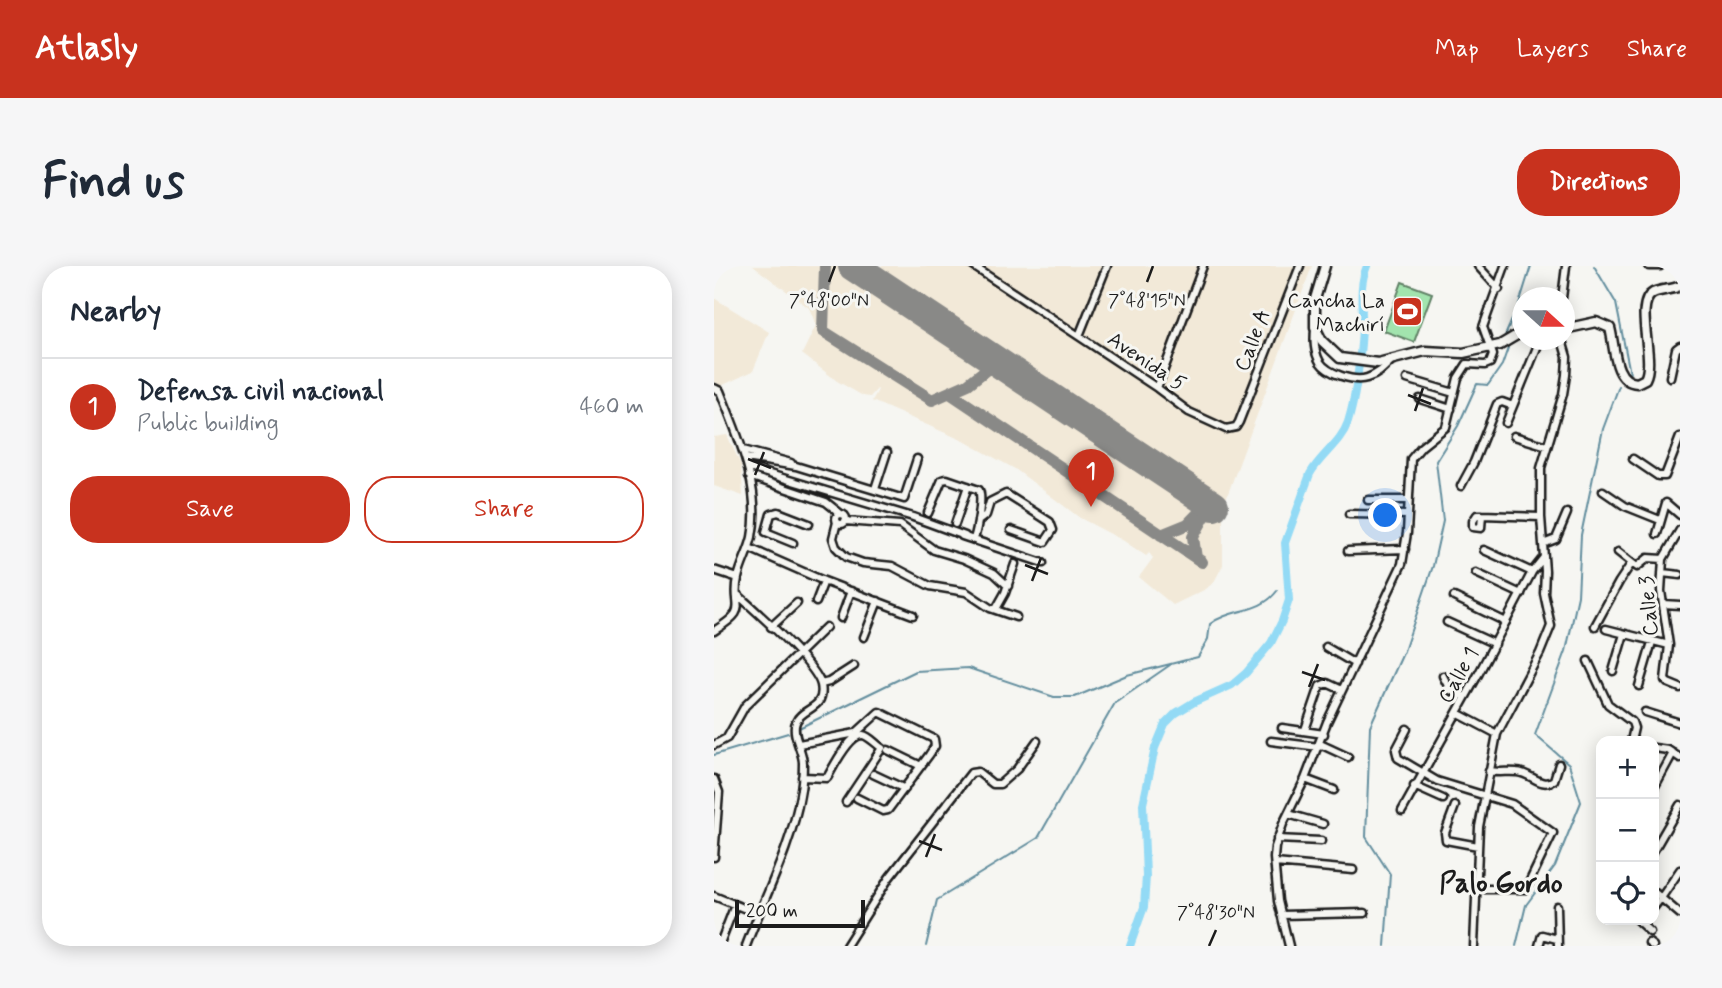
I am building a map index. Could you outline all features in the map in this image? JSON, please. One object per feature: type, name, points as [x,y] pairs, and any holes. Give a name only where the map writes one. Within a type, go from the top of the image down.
[{"type":"main road","points":[[1325,266],[1315,299],[1315,327],[1322,341],[1340,358],[1390,362],[1425,351],[1452,354],[1490,347],[1512,338]]},
{"type":"main road","points":[[1575,327],[1596,322],[1610,328],[1622,375],[1628,382],[1637,383],[1645,379],[1648,368],[1646,302],[1653,293],[1680,286]]},
{"type":"street","name":"Avenida 5","points":[[973,266],[1189,412],[1226,429],[1236,427]]},
{"type":"street","points":[[1079,336],[1107,266]]},
{"type":"street","points":[[1157,388],[1203,266]]},
{"type":"street","name":"Calle A","points":[[1236,427],[1300,266]]},
{"type":"street","points":[[1478,266],[1499,289]]},
{"type":"street","points":[[1289,946],[1281,915],[1275,863],[1277,839],[1320,746],[1342,690],[1398,577],[1405,549],[1411,459],[1421,447],[1446,427],[1458,378],[1468,364],[1490,363],[1493,355],[1483,327],[1499,289],[1505,266]]},
{"type":"street","points":[[1563,287],[1566,266]]},
{"type":"street","points":[[1650,266],[1660,266]]},
{"type":"street","points":[[1315,327],[1315,349],[1326,369],[1362,379],[1377,373],[1390,362]]},
{"type":"street","points":[[1670,377],[1676,349],[1680,346]]},
{"type":"street","points":[[1506,423],[1536,350]]},
{"type":"street","points":[[1474,946],[1478,846],[1484,795],[1497,734],[1548,634],[1550,625],[1544,593],[1541,468],[1563,394],[1567,357],[1565,350]]},
{"type":"street","points":[[1407,379],[1454,393]]},
{"type":"street","points":[[714,387],[720,391],[746,458],[754,514],[749,548],[738,578],[739,606],[735,615],[714,631]]},
{"type":"street","points":[[714,395],[723,398]]},
{"type":"street","points":[[1420,399],[1451,409]]},
{"type":"street","points":[[1461,486],[1474,462],[1497,404],[1502,402],[1513,406]]},
{"type":"street","points":[[1514,436],[1547,446]]},
{"type":"street","points":[[1633,459],[1662,477],[1665,476],[1680,437]]},
{"type":"street","points":[[743,450],[904,499],[917,458]]},
{"type":"street","points":[[875,489],[887,452]]},
{"type":"street","points":[[746,458],[774,459]]},
{"type":"street","points":[[1671,461],[1680,465]]},
{"type":"street","points":[[749,475],[830,504],[841,519],[900,526],[934,550],[964,559],[994,573],[1008,586]]},
{"type":"street","points":[[749,475],[911,518],[1043,563]]},
{"type":"street","points":[[928,513],[942,480],[947,479],[982,492],[978,526],[969,538]]},
{"type":"street","points":[[955,524],[968,486]]},
{"type":"street","points":[[1604,491],[1632,509],[1660,520]]},
{"type":"street","points":[[977,521],[986,515],[990,502],[1006,494],[1050,522],[1053,530],[1045,542],[1011,530]]},
{"type":"street","points":[[1368,500],[1409,500]]},
{"type":"street","points":[[1657,534],[1665,503],[1680,515]]},
{"type":"street","points":[[793,542],[766,532],[771,514],[775,511],[809,524]]},
{"type":"street","points":[[1542,544],[1556,539],[1567,513]]},
{"type":"street","points":[[754,514],[768,519]]},
{"type":"street","points":[[1349,514],[1408,515]]},
{"type":"street","points":[[1482,515],[1541,517]]},
{"type":"street","points":[[841,519],[834,538],[840,553],[855,561],[892,566],[930,586],[966,592],[1016,617]]},
{"type":"street","name":"Calle 3","points":[[1680,530],[1663,559],[1661,591],[1669,645],[1665,677],[1668,683],[1680,688]]},
{"type":"street","points":[[749,548],[824,581],[913,615]]},
{"type":"street","points":[[1349,551],[1405,549]]},
{"type":"street","points":[[1484,550],[1532,572]]},
{"type":"street","points":[[1618,552],[1631,565],[1637,567],[1648,558],[1663,559]]},
{"type":"street","name":"Calle 1","points":[[1402,811],[1532,572],[1544,556]]},
{"type":"street","points":[[996,609],[1008,586],[1015,564]]},
{"type":"street","points":[[1595,626],[1631,565]]},
{"type":"street","points":[[714,570],[738,578]]},
{"type":"street","points":[[1476,573],[1521,594]]},
{"type":"street","points":[[1662,573],[1680,575]]},
{"type":"street","points":[[816,602],[824,581]]},
{"type":"street","points":[[841,618],[851,591]]},
{"type":"street","points":[[738,595],[798,653],[821,684],[821,695],[817,704],[796,722],[803,762],[797,808],[746,946]]},
{"type":"street","points":[[1454,597],[1506,622]]},
{"type":"street","points":[[864,637],[878,601]]},
{"type":"street","points":[[771,626],[797,603]]},
{"type":"street","points":[[1663,604],[1680,605]]},
{"type":"street","points":[[1447,622],[1495,644]]},
{"type":"street","points":[[714,745],[727,738],[744,706],[826,627]]},
{"type":"street","points":[[1606,629],[1669,645]]},
{"type":"street","points":[[1613,671],[1624,634]]},
{"type":"street","points":[[1639,686],[1652,642]]},
{"type":"street","points":[[1326,647],[1355,664]]},
{"type":"street","points":[[1588,661],[1608,704],[1632,722],[1632,736]]},
{"type":"street","points":[[821,684],[854,666]]},
{"type":"street","points":[[1443,676],[1450,690],[1465,697]]},
{"type":"street","points":[[1305,730],[1320,686],[1327,683],[1342,690]]},
{"type":"street","points":[[799,744],[856,733],[881,712],[934,739],[935,746],[886,811],[857,798]]},
{"type":"street","points":[[1645,712],[1680,723]]},
{"type":"street","points":[[1457,713],[1497,734]]},
{"type":"street","points":[[1282,728],[1324,734]]},
{"type":"street","points":[[1407,729],[1396,754],[1398,758],[1437,781],[1516,807],[1553,834],[1526,889],[1486,889],[1477,886]]},
{"type":"street","points":[[802,777],[827,778],[850,741],[865,736],[882,748],[846,802]]},
{"type":"street","points":[[846,946],[889,878],[971,774],[978,772],[993,784],[1000,784],[1017,769],[1037,741]]},
{"type":"street","points":[[1272,741],[1320,746],[1348,757]]},
{"type":"street","points":[[1659,749],[1668,750],[1680,758]]},
{"type":"street","points":[[888,750],[921,766]]},
{"type":"street","points":[[1659,779],[1673,753]]},
{"type":"street","points":[[1489,771],[1518,772],[1548,783],[1554,780],[1559,764]]},
{"type":"street","points":[[873,774],[905,789]]},
{"type":"street","points":[[714,779],[719,792],[714,857]]},
{"type":"street","points":[[1305,779],[1334,790]]},
{"type":"street","points":[[1414,786],[1443,799]]},
{"type":"street","points":[[1659,841],[1680,805]]},
{"type":"street","points":[[1454,806],[1445,833],[1446,840],[1478,846]]},
{"type":"street","points":[[1288,814],[1323,824]]},
{"type":"street","points":[[1277,839],[1321,841]]},
{"type":"street","points":[[1275,863],[1353,870]]},
{"type":"street","points":[[1659,901],[1680,870]]},
{"type":"street","points":[[714,897],[758,914]]},
{"type":"street","points":[[1661,898],[1680,914]]},
{"type":"street","points":[[719,946],[735,905]]},
{"type":"street","points":[[1539,946],[1542,935],[1558,943],[1557,906]]},
{"type":"street","points":[[1281,915],[1365,914]]},
{"type":"street","points":[[1643,925],[1650,932]]},
{"type":"shaded area","points":[[753,266],[1312,266],[1223,507],[1223,565],[1214,582],[1206,589],[1173,605],[1139,577],[1153,558],[1149,553],[1146,556],[1080,518],[1015,469],[964,441],[872,401],[877,389],[870,397],[863,396],[837,381],[802,354],[816,325],[809,308]]},
{"type":"shaded area","points":[[714,298],[769,332],[753,371],[721,386],[714,381]]},
{"type":"shaded area","points":[[727,435],[741,465],[743,496],[714,486],[714,437]]},
{"type":"green space","name":"Cancha La Machirí","points":[[1402,282],[1432,293],[1414,342],[1384,331]]},
{"type":"waterway","points":[[1130,946],[1144,907],[1146,876],[1143,804],[1155,748],[1165,724],[1176,713],[1232,685],[1246,673],[1271,643],[1282,621],[1289,600],[1285,543],[1310,474],[1341,436],[1351,411],[1359,365],[1362,290],[1367,266]]},
{"type":"waterway","points":[[1504,338],[1519,304],[1531,266]]},
{"type":"waterway","points":[[1594,266],[1616,303],[1630,373]]},
{"type":"waterway","points":[[1385,946],[1390,874],[1366,837],[1370,726],[1404,651],[1433,566],[1443,521],[1436,461],[1458,426],[1477,384],[1488,385],[1502,365],[1508,348]]},
{"type":"waterway","points":[[1516,946],[1526,905],[1555,866],[1581,802],[1569,764],[1535,735],[1566,651],[1578,596],[1581,535],[1603,429],[1619,386]]},
{"type":"waterway","points":[[799,728],[916,671],[968,668],[1054,697],[1075,697],[1127,675],[1198,657],[1208,639],[1210,624],[1227,615],[1262,604],[1277,591]]},
{"type":"waterway","points":[[926,946],[937,900],[1038,838],[1115,703],[1170,665]]},
{"type":"waterway","points":[[714,755],[788,733]]},
{"type":"taxiway","points":[[825,266],[823,331],[932,400],[968,384],[997,361]]},
{"type":"taxiway","points":[[950,393],[1202,562]]},
{"type":"taxiway","points":[[1161,535],[1188,524],[1209,502]]},
{"type":"taxiway","points":[[1196,558],[1193,537],[1208,510]]},
{"type":"runway","points":[[853,266],[1214,506]]},
{"type":"place","name":"Cancha La Machirí","points":[[1408,312]]},
{"type":"place","name":"Defensa civil nacional","points":[[1091,507]]},
{"type":"district","name":"Palo Gordo","points":[[1501,882]]}]
